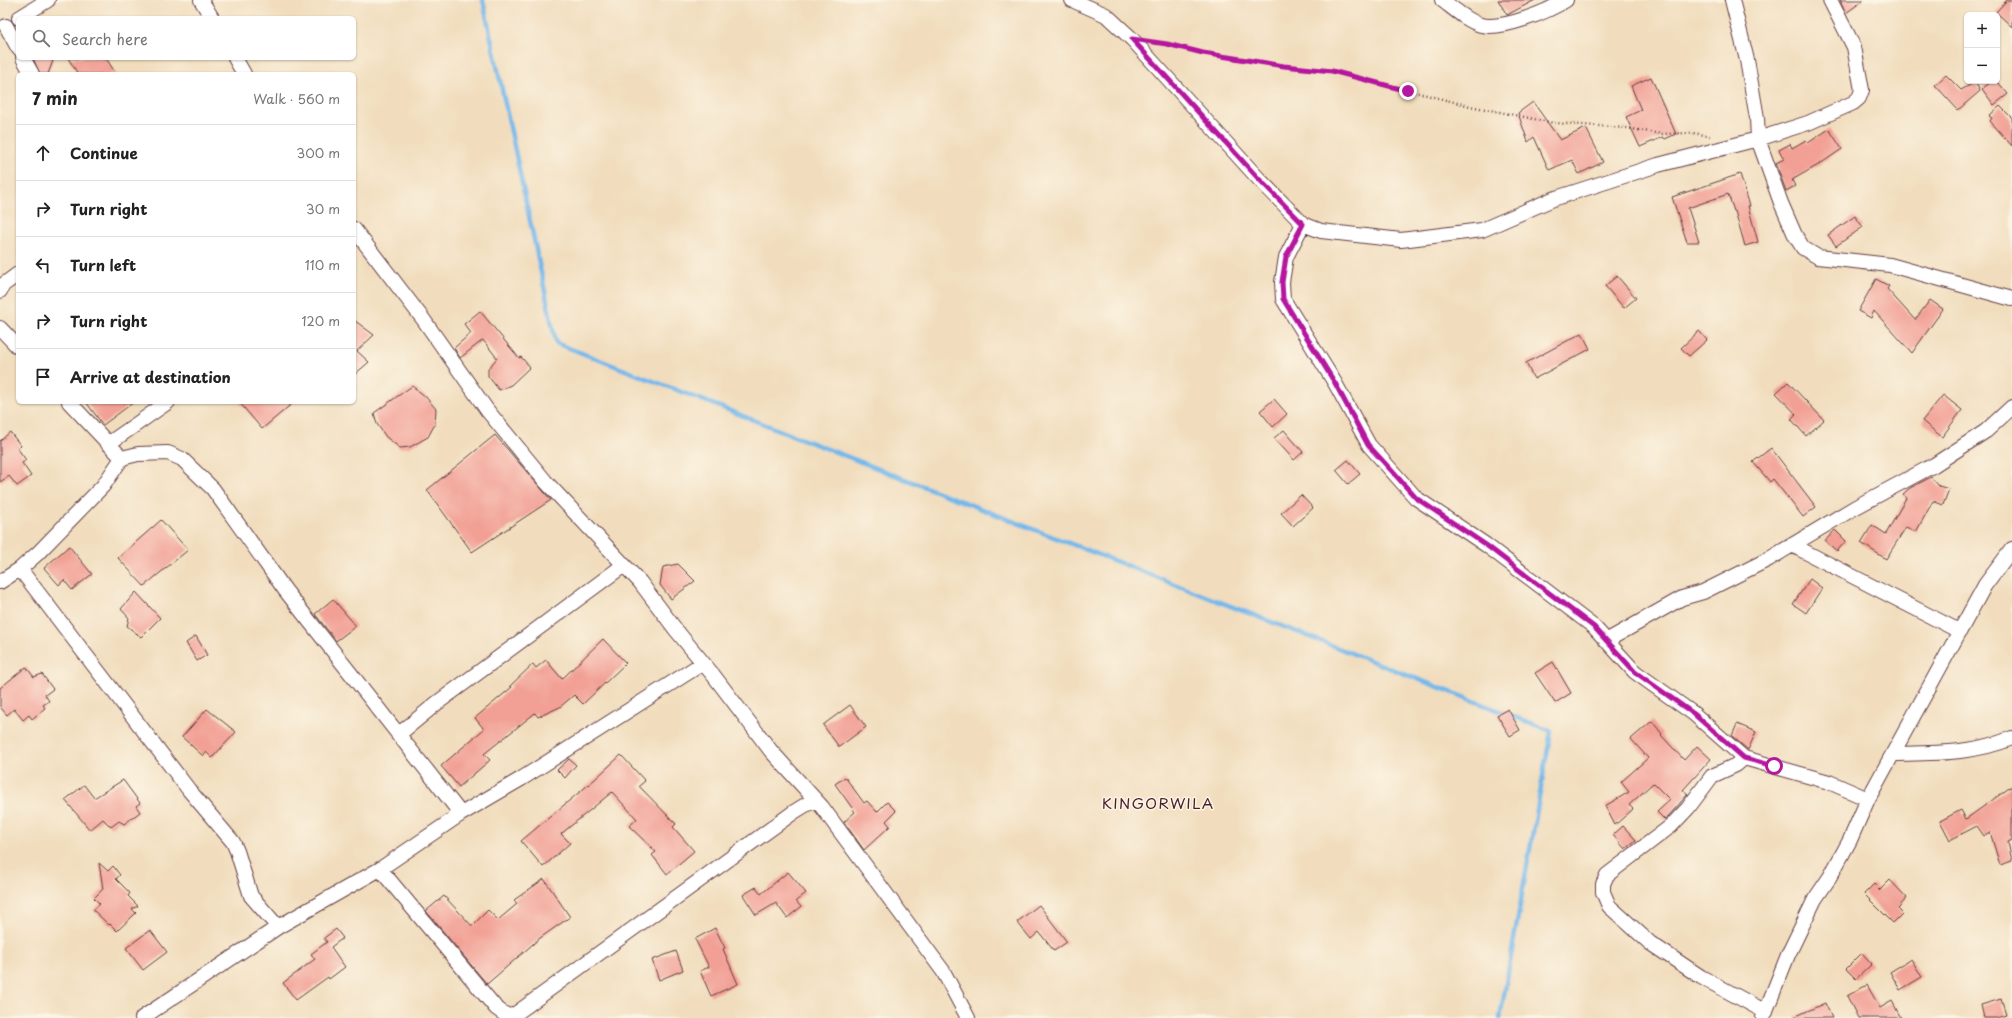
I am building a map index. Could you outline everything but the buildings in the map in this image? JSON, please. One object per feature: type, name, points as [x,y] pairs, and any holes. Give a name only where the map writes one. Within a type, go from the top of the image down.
[{"type":"street","points":[[22,16],[48,0]]},
{"type":"street","points":[[201,0],[211,16]]},
{"type":"street","points":[[1072,0],[1106,14],[1132,39],[1261,182],[1303,224],[1321,231],[1401,240],[1482,230],[1553,199],[1658,165],[1758,139],[1808,123],[1853,104],[1859,98],[1862,90],[1854,47],[1830,0]]},
{"type":"street","points":[[1442,0],[1481,24],[1495,26],[1537,16],[1566,0]]},
{"type":"street","points":[[1732,0],[1747,60],[1757,118],[1758,139],[1781,204],[1795,235],[1803,248],[1818,257],[1890,265],[2012,299]]},
{"type":"street","points":[[11,23],[16,41]]},
{"type":"street","points":[[24,60],[31,72]]},
{"type":"street","points":[[236,60],[243,72]]},
{"type":"street","points":[[1303,224],[1286,257],[1282,282],[1283,299],[1335,383],[1368,445],[1416,498],[1486,545],[1594,627],[1635,672],[1694,714],[1744,758],[1829,782],[1868,799]]},
{"type":"street","points":[[356,232],[423,319],[487,410],[546,482],[640,582],[771,751],[815,799],[943,971],[968,1018]]},
{"type":"street","points":[[0,291],[3,285],[16,275]]},
{"type":"street","points":[[0,328],[16,345]]},
{"type":"street","points":[[71,404],[122,458]]},
{"type":"street","points":[[108,444],[165,404]]},
{"type":"street","points":[[1606,641],[1682,598],[1703,592],[1769,559],[1854,508],[1934,465],[1986,431],[2012,407]]},
{"type":"street","points":[[0,582],[20,569],[103,486],[122,458],[138,454],[168,453],[182,459],[213,489],[285,590],[461,814]]},
{"type":"street","points":[[1792,545],[1959,631]]},
{"type":"street","points":[[1744,758],[1736,765],[1712,776],[1688,808],[1671,826],[1607,875],[1603,884],[1603,892],[1609,906],[1650,944],[1701,977],[1765,1015],[1788,955],[1815,899],[1830,877],[1850,840],[1868,799],[1894,754],[1985,585],[2012,549]]},
{"type":"street","points":[[398,735],[437,703],[624,565]]},
{"type":"street","points":[[20,569],[184,784],[233,842],[251,896],[278,927]]},
{"type":"street","points":[[142,1018],[278,927],[380,869],[461,814],[521,779],[703,663]]},
{"type":"street","points":[[1894,754],[1950,753],[1995,745],[2012,738]]},
{"type":"street","points":[[380,869],[496,1008],[507,1017],[520,1012],[584,963],[794,812],[815,799]]},
{"type":"path","points":[[1132,39],[1284,66],[1332,71],[1470,106],[1554,123],[1627,128],[1662,134],[1693,133],[1724,138],[1736,145]]},
{"type":"waterway","points":[[483,0],[556,343],[1551,731],[1500,1018]]},
{"type":"district","name":"KINGORWILA","points":[[1158,804]]},
{"type":"route","points":[[1408,91],[1332,71],[1284,66],[1203,53],[1167,44],[1132,39],[1219,133],[1257,177],[1303,224],[1286,257],[1282,282],[1283,299],[1335,383],[1368,445],[1416,498],[1486,545],[1594,627],[1635,672],[1694,714],[1721,736],[1744,758],[1774,766]]}]
